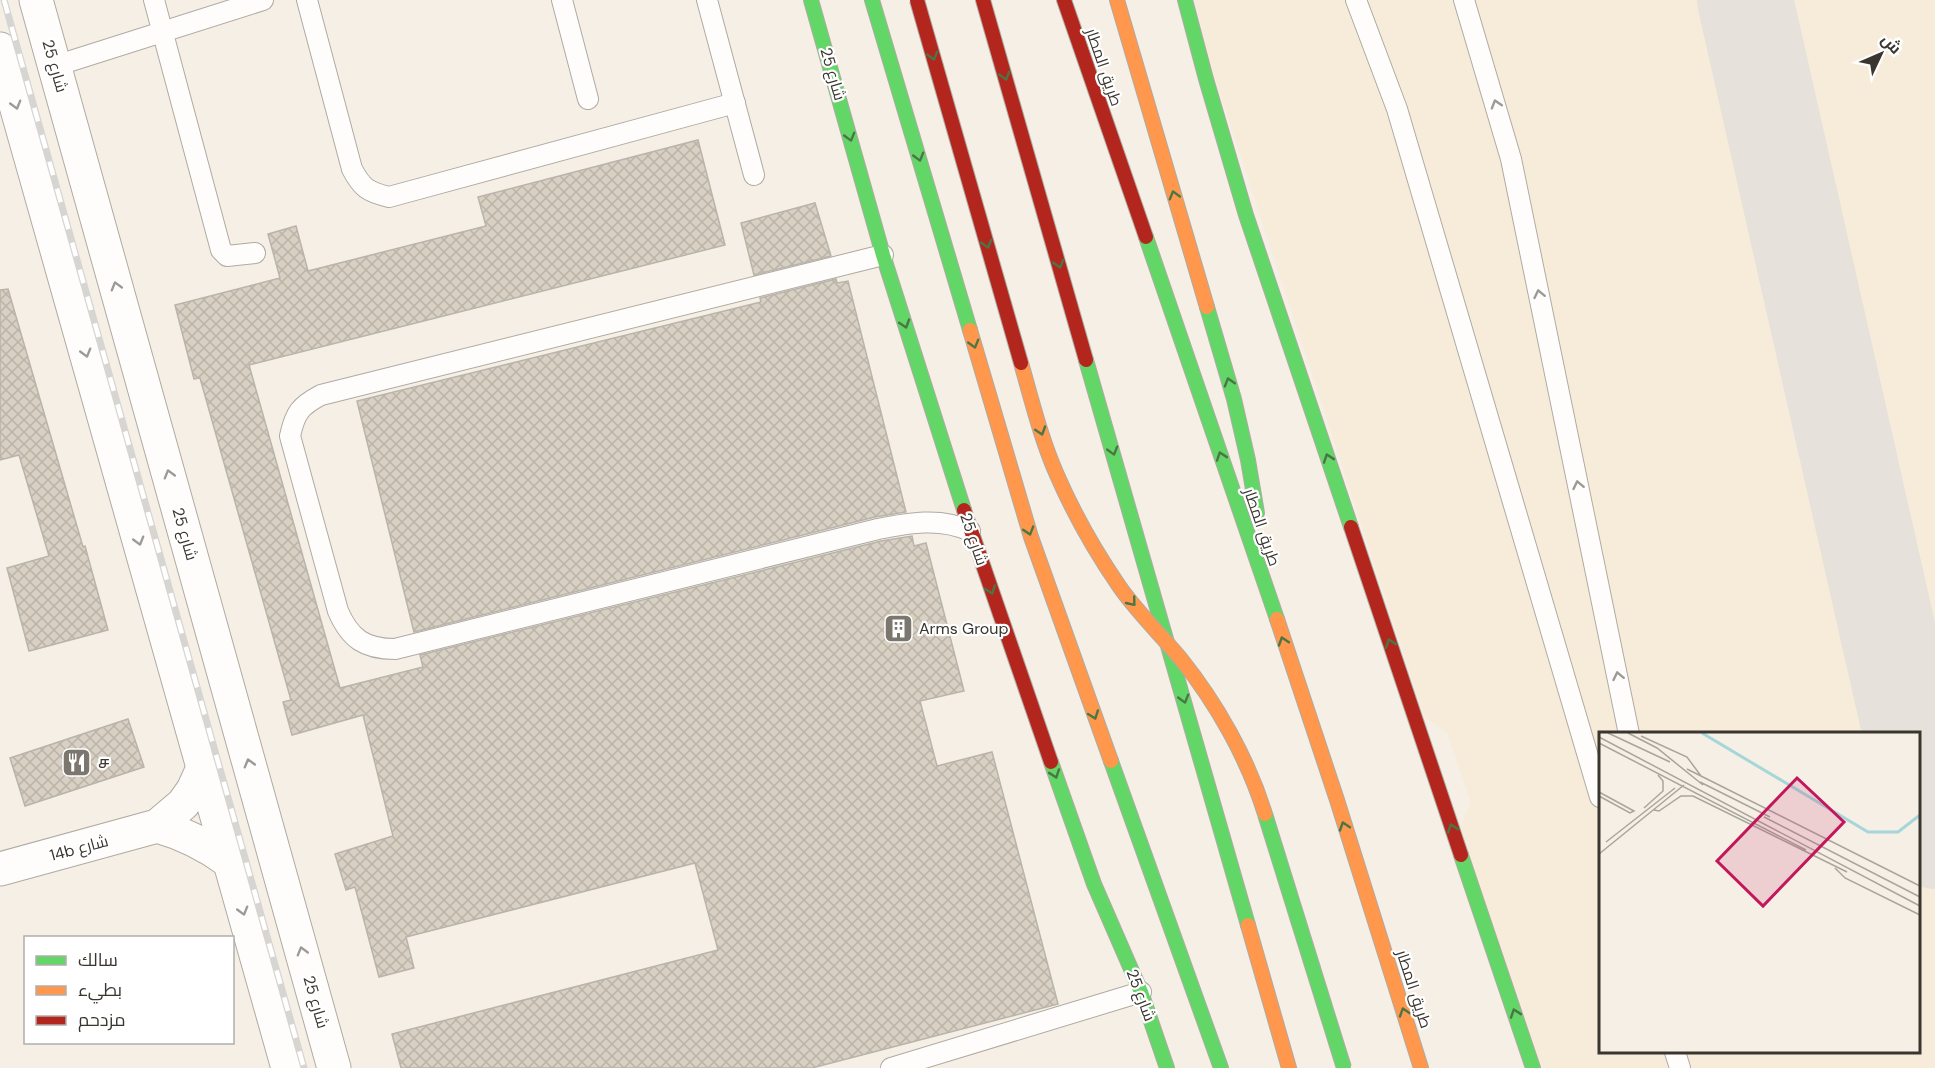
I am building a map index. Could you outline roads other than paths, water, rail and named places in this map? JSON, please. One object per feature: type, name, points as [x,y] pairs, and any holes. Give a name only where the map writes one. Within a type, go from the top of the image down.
[{"type":"main road","name":"شارع 25","points":[[811,0],[883,255],[970,531],[1094,884],[1141,992],[1167,1068]]},
{"type":"main road","points":[[872,0],[1031,537],[1221,1068]]},
{"type":"main road","points":[[917,0],[1041,433],[1056,474],[1075,514],[1121,589],[1182,661],[1211,701],[1237,747],[1259,795],[1344,1068]]},
{"type":"main road","points":[[982,0],[1288,1068]]},
{"type":"main road","name":"طريق المطار","points":[[1064,0],[1339,808],[1421,1068]]},
{"type":"main road","points":[[1117,0],[1234,399],[1257,511],[1264,584]]},
{"type":"main road","points":[[1185,0],[1246,215],[1533,1068]]},
{"type":"street","name":"شارع 25","points":[[36,0],[334,1068]]},
{"type":"street","points":[[0,49],[288,1068]]},
{"type":"street","name":"14b شارع","points":[[0,869],[157,826],[183,804],[193,790],[203,768]]},
{"type":"street","points":[[157,826],[186,835],[230,862]]},
{"type":"lane","points":[[154,0],[221,250],[227,256],[255,253]]},
{"type":"lane","points":[[55,66],[263,0]]},
{"type":"lane","points":[[307,0],[352,169],[359,183],[373,193],[389,197],[735,104]]},
{"type":"lane","points":[[562,0],[588,99]]},
{"type":"lane","points":[[707,0],[754,175]]},
{"type":"lane","points":[[1356,0],[1397,110],[1599,794]]},
{"type":"lane","points":[[1464,0],[1510,159],[1629,732]]},
{"type":"lane","points":[[883,255],[321,395],[305,403],[294,418],[290,436],[338,611],[353,637],[366,645],[380,649],[395,649],[878,529],[904,524],[930,523],[957,525],[970,531]]},
{"type":"lane","points":[[891,1068],[1141,992]]},
{"type":"lane","points":[[1675,1053],[1680,1068]]},
{"type":"railway","points":[[4,0],[304,1068]]},
{"type":"place","name":"Arms Group","points":[[898,628]]},
{"type":"place","name":"ச","points":[[77,762]]}]
